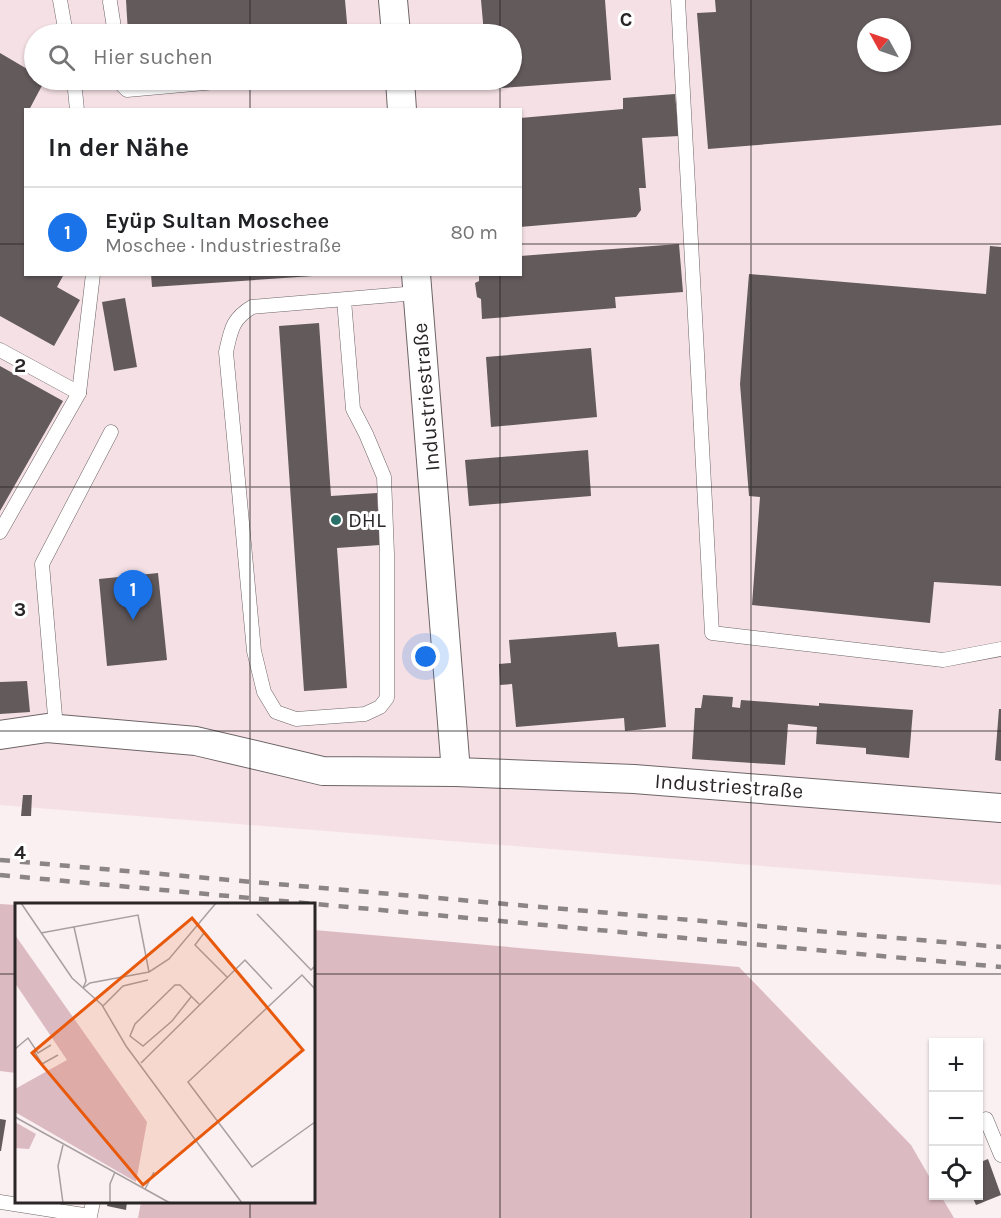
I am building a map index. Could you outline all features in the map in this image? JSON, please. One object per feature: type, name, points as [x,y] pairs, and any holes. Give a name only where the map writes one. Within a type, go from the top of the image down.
[{"type":"street","points":[[393,0],[395,24]]},
{"type":"street","points":[[401,90],[402,108]]},
{"type":"street","name":"Industriestraße","points":[[416,284],[456,772]]},
{"type":"street","name":"Industriestraße","points":[[0,735],[56,728],[196,741],[323,771],[456,772],[634,779],[1001,808]]},
{"type":"lane","points":[[60,0],[64,24]]},
{"type":"lane","points":[[678,0],[712,633],[943,660],[1001,649]]},
{"type":"lane","points":[[110,2],[113,24]]},
{"type":"lane","points":[[75,90],[77,108]]},
{"type":"lane","points":[[0,532],[79,393],[93,276]]},
{"type":"lane","points":[[344,300],[353,409],[384,477],[387,554],[387,698],[380,707],[365,714],[296,719],[276,712],[264,692],[254,651],[226,351],[233,324],[242,313],[252,307],[344,300],[416,284]]},
{"type":"lane","points":[[0,350],[79,393]]},
{"type":"lane","points":[[56,728],[42,564],[111,432]]},
{"type":"lane","points":[[986,1119],[1001,1155]]},
{"type":"lane","points":[[0,1201],[15,1194]]},
{"type":"lane","points":[[0,1201],[90,1216],[93,1203]]},
{"type":"shaded area","points":[[0,0],[1001,0],[1001,885],[0,805]]},
{"type":"shaded area","points":[[0,904],[15,905],[15,1073],[0,1071]]},
{"type":"shaded area","points":[[315,930],[739,967],[911,1145],[929,1176],[929,1200],[943,1200],[954,1218],[138,1218],[141,1203],[315,1203]]},
{"type":"building","points":[[126,0],[345,0],[347,24],[127,24]]},
{"type":"building","points":[[481,0],[605,0],[611,80],[522,87],[522,24],[483,24]]},
{"type":"building","points":[[715,0],[1001,0],[1001,125],[708,149],[697,13],[716,12]]},
{"type":"building","points":[[0,53],[24,67],[24,90],[40,90],[30,108],[24,108],[24,276],[63,276],[57,287],[80,300],[54,346],[0,316]]},
{"type":"building","points":[[675,94],[679,136],[642,138],[646,188],[639,188],[641,210],[636,217],[522,227],[522,118],[623,109],[623,98]]},
{"type":"building","points":[[679,244],[683,292],[615,297],[616,308],[482,319],[481,299],[477,297],[475,283],[479,281],[479,276],[522,276],[522,256]]},
{"type":"building","points":[[990,246],[1001,247],[1001,586],[934,582],[930,623],[752,605],[760,497],[749,496],[740,384],[749,274],[986,294]]},
{"type":"building","points":[[151,276],[313,276],[152,287]]},
{"type":"building","points":[[125,298],[137,367],[114,371],[102,302]]},
{"type":"building","name":"DHL","points":[[319,323],[331,496],[377,493],[380,545],[337,548],[347,688],[304,691],[279,326]]},
{"type":"building","points":[[591,348],[597,417],[491,427],[486,357]]},
{"type":"building","points":[[0,366],[63,401],[0,511]]},
{"type":"building","points":[[588,450],[591,496],[469,506],[465,460]]},
{"type":"building","points":[[158,573],[167,660],[107,666],[99,579]]},
{"type":"building","points":[[616,632],[618,647],[659,644],[666,727],[625,731],[624,718],[516,727],[512,684],[500,685],[499,664],[511,663],[509,640]]},
{"type":"building","points":[[27,681],[30,712],[0,714],[0,682]]},
{"type":"building","points":[[703,695],[733,697],[732,707],[740,708],[741,700],[913,710],[909,758],[866,754],[866,748],[816,744],[817,727],[788,724],[785,765],[692,759],[695,708],[701,708]]},
{"type":"building","points":[[999,709],[1001,709],[1001,761],[995,760]]},
{"type":"building","points":[[23,795],[32,795],[31,816],[21,816]]},
{"type":"building","points":[[0,1119],[6,1120],[1,1151],[0,1151]]},
{"type":"building","points":[[988,1159],[1001,1195],[976,1205],[974,1200],[983,1200],[983,1161]]},
{"type":"building","points":[[108,1203],[127,1203],[126,1210],[107,1206]]},
{"type":"railway","points":[[0,860],[1001,947]]},
{"type":"railway","points":[[0,875],[305,903]]},
{"type":"railway","points":[[315,904],[1001,967]]},
{"type":"place","name":"DHL","points":[[336,520]]},
{"type":"place","name":"Eyüp Sultan Moschee","points":[[133,620]]}]
